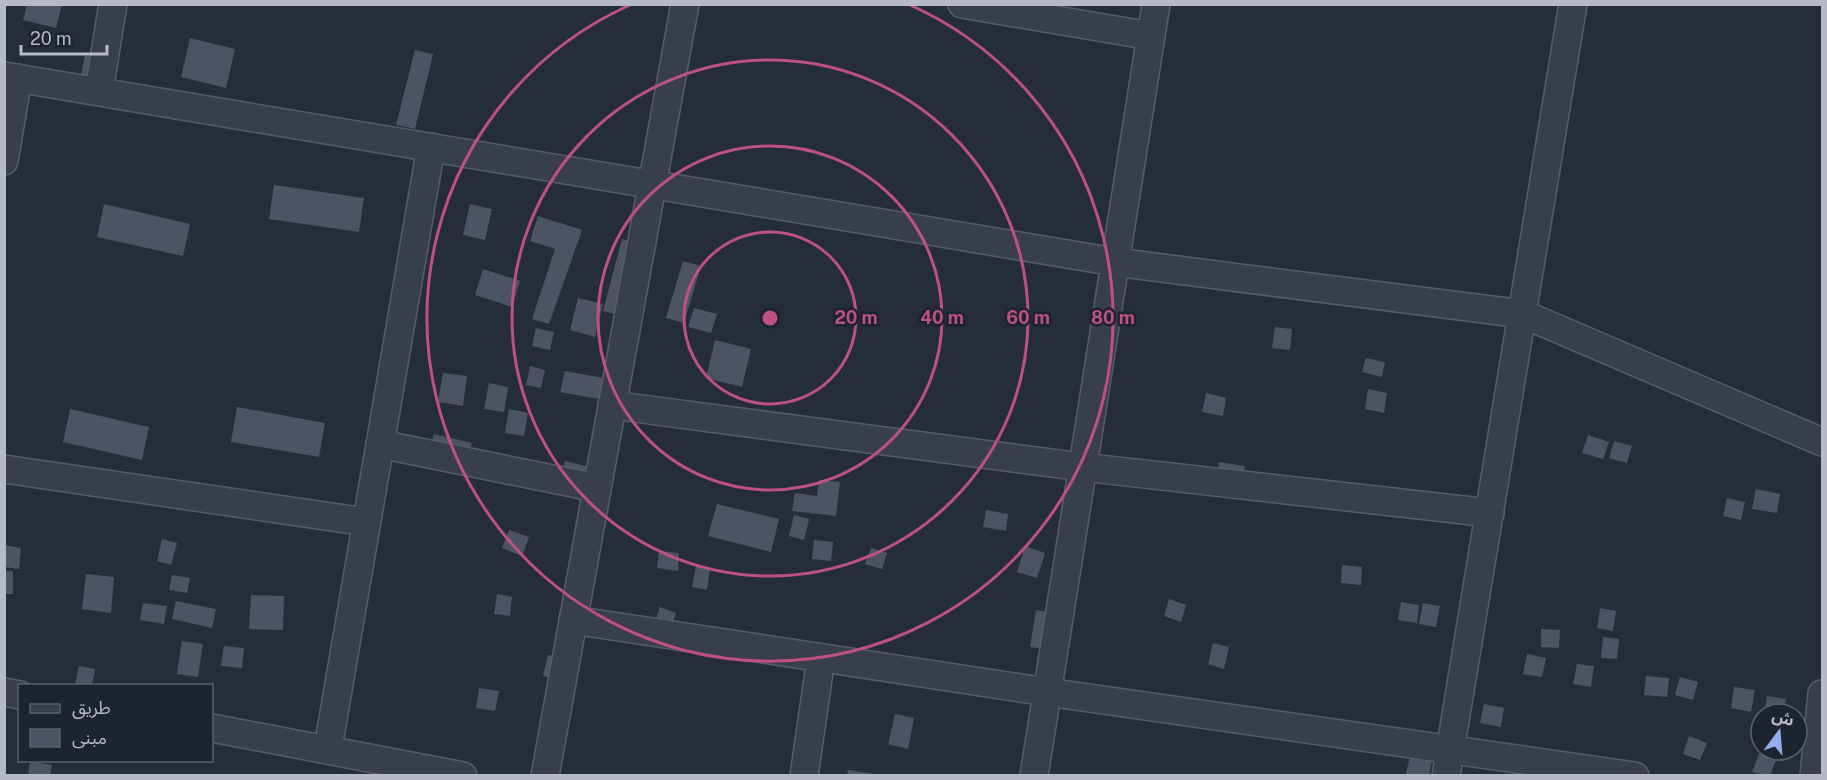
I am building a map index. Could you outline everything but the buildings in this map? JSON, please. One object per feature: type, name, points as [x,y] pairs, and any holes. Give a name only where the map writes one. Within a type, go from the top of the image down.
[{"type":"street","points":[[99,92],[113,4]]},
{"type":"street","points":[[545,776],[685,4]]},
{"type":"street","points":[[962,4],[1151,36]]},
{"type":"street","points":[[1034,776],[1156,4]]},
{"type":"street","points":[[1448,763],[1574,4]]},
{"type":"street","points":[[4,161],[11,77],[1115,262],[1523,314],[1822,442]]},
{"type":"street","points":[[328,748],[431,147]]},
{"type":"street","points":[[612,405],[1082,467],[1490,513]]},
{"type":"street","points":[[380,444],[597,488]]},
{"type":"street","points":[[4,469],[366,522]]},
{"type":"street","points":[[573,620],[1047,692],[1448,763],[1635,776]]},
{"type":"street","points":[[804,776],[821,658]]},
{"type":"street","points":[[1814,776],[1822,694]]},
{"type":"street","points":[[213,728],[328,748],[463,776]]}]
